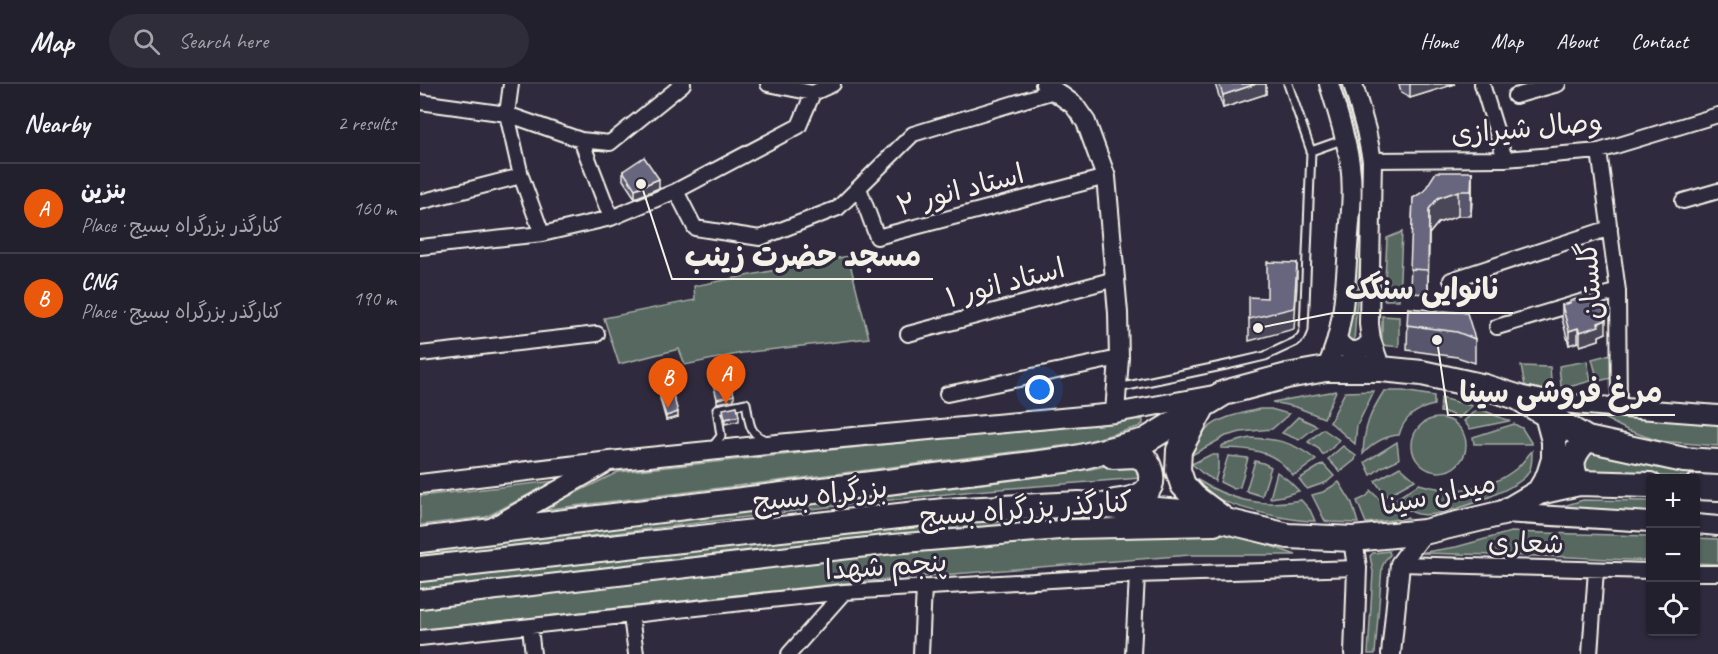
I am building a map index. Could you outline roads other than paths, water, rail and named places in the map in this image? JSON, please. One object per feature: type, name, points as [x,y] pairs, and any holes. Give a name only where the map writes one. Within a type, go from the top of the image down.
[{"type":"highway","name":"میدان سینا","points":[[1326,369],[1381,369],[1422,372],[1496,390],[1517,397],[1547,415],[1554,441],[1554,459],[1539,492],[1503,513],[1424,532],[1353,539],[1288,536],[1234,523],[1194,497],[1183,485],[1178,470],[1179,450],[1202,408],[1224,393],[1287,376],[1326,369]]},
{"type":"highway","name":"بزرگراه بسیج","points":[[420,540],[1072,459],[1145,441],[1202,408]]},
{"type":"highway","points":[[1547,415],[1587,439],[1684,460],[1718,462]]},
{"type":"highway","points":[[1579,483],[1572,473],[1574,457],[1587,439]]},
{"type":"highway","points":[[1072,459],[1136,455],[1146,460],[1151,469],[1151,485],[1138,497],[1079,504]]},
{"type":"highway","points":[[1539,492],[1579,483],[1646,485]]},
{"type":"highway","points":[[1700,487],[1718,489]]},
{"type":"highway","name":"بزرگراه بسیج","points":[[420,568],[944,511],[1079,504],[1183,512],[1234,523]]},
{"type":"street","points":[[511,84],[507,114],[521,176],[542,234]]},
{"type":"street","points":[[420,102],[507,114],[581,140],[610,144],[683,84]]},
{"type":"street","points":[[768,84],[813,93],[833,84]]},
{"type":"street","points":[[1326,369],[1338,340],[1344,300],[1352,196],[1345,139],[1329,84]]},
{"type":"street","points":[[1353,84],[1372,160],[1369,306],[1371,340],[1381,369]]},
{"type":"street","points":[[1482,84],[1505,159]]},
{"type":"street","points":[[1515,96],[1558,84]]},
{"type":"street","points":[[676,191],[695,228],[760,238],[838,208],[913,134],[1049,88],[1074,105],[1086,122],[1106,177],[1118,313],[1119,358],[1115,413]]},
{"type":"street","points":[[420,247],[542,234],[611,218],[676,191],[800,126],[813,93]]},
{"type":"street","name":"وصال شیرازی","points":[[1372,160],[1505,159],[1599,151],[1718,115]]},
{"type":"street","points":[[581,140],[611,218]]},
{"type":"street","name":"گلستان","points":[[1599,151],[1618,291],[1619,408]]},
{"type":"street","points":[[420,202],[521,176]]},
{"type":"street","name":"استاد انور ۲","points":[[860,188],[877,237],[1106,177]]},
{"type":"street","points":[[1683,201],[1718,191]]},
{"type":"street","points":[[1451,280],[1610,228]]},
{"type":"street","name":"استاد انور ۱","points":[[908,334],[1115,279]]},
{"type":"street","points":[[1497,327],[1618,291]]},
{"type":"street","points":[[420,354],[597,334]]},
{"type":"street","points":[[1338,340],[1344,348],[1354,351],[1366,347],[1371,340]]},
{"type":"street","points":[[947,394],[1119,358]]},
{"type":"street","points":[[1496,390],[1559,403],[1718,415]]},
{"type":"street","points":[[420,484],[610,461],[1115,413],[1224,393]]},
{"type":"street","points":[[484,532],[610,461]]},
{"type":"street","points":[[1503,513],[1646,522]]},
{"type":"street","name":"کنارگذر بزرگراه بسیج","points":[[420,598],[893,544],[1072,529],[1234,523]]},
{"type":"street","points":[[1700,525],[1718,526]]},
{"type":"street","points":[[1391,654],[1400,564],[1424,532]]},
{"type":"street","points":[[1353,539],[1357,568],[1354,654]]},
{"type":"street","name":"شعاری","points":[[1400,564],[1646,572]]},
{"type":"street","name":"پنجم شهدا","points":[[420,638],[844,592],[924,586],[1137,575],[1357,568]]},
{"type":"street","points":[[1590,654],[1596,570]]},
{"type":"street","points":[[1700,573],[1718,573]]},
{"type":"street","points":[[1133,654],[1137,575]]},
{"type":"street","points":[[921,654],[924,586]]},
{"type":"street","points":[[789,654],[844,592]]},
{"type":"street","points":[[631,616],[636,654]]},
{"type":"street","points":[[530,627],[533,654]]},
{"type":"lane","points":[[1118,388],[1265,356],[1301,337],[1304,330],[1311,151],[1288,84]]},
{"type":"lane","points":[[1311,151],[1345,139]]},
{"type":"lane","points":[[700,453],[715,444],[721,436],[717,409],[746,403],[752,432],[777,444]]},
{"type":"place","name":"مسجد حضرت زینب","points":[[641,184]]},
{"type":"place","name":"نانوایی سنگک","points":[[1258,328]]},
{"type":"place","name":"مرغ فروشی سینا","points":[[1437,340]]},
{"type":"place","name":"بنزین","points":[[726,404]]},
{"type":"place","name":"CNG","points":[[668,408]]}]
